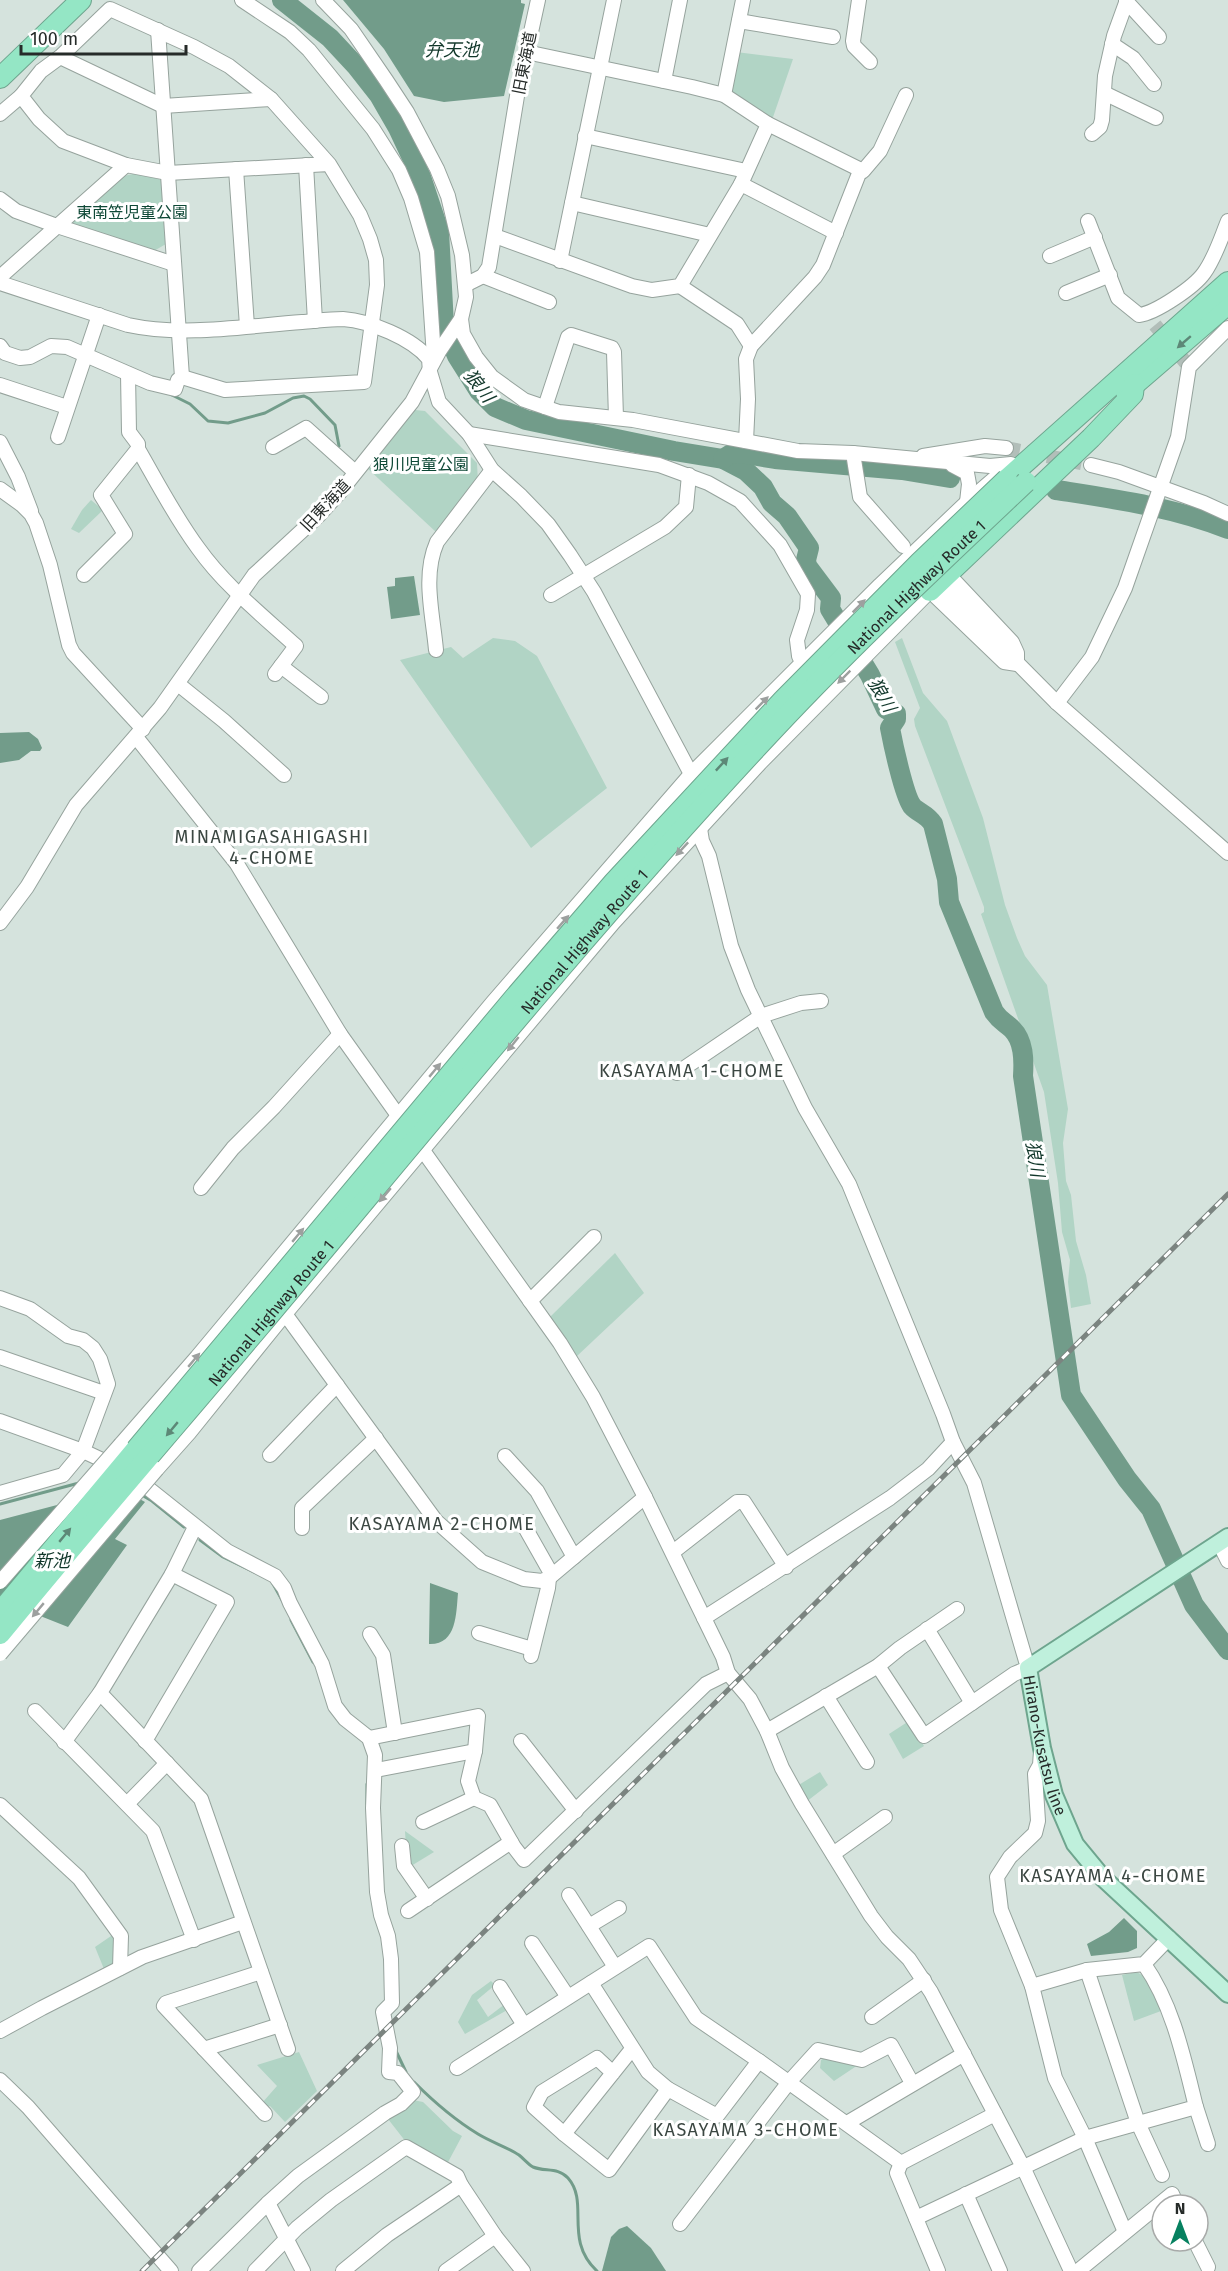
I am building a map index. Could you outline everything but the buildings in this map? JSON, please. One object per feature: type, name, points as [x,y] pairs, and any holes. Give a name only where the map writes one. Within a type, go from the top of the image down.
[{"type":"highway","points":[[0,78],[81,0]]},
{"type":"highway","name":"National Highway Route 1","points":[[1129,379],[1228,282]]},
{"type":"highway","name":"National Highway Route 1","points":[[0,1612],[514,998],[614,882],[783,700],[1012,468],[1228,304]]},
{"type":"highway","points":[[942,586],[1133,394],[1129,379]]},
{"type":"highway","name":"National Highway Route 1","points":[[0,1634],[502,1036],[647,868],[763,741],[900,602],[1012,468]]},
{"type":"main road","name":"Hirano-Kusatsu line","points":[[1224,1540],[1028,1668],[1042,1748],[1054,1795],[1075,1844],[1103,1878],[1228,1994]]},
{"type":"street","points":[[242,0],[290,32],[309,50],[373,129],[399,170],[411,198],[427,252],[432,366],[439,402],[469,434],[492,470],[548,524],[594,592],[692,774],[699,830],[709,855],[731,946],[748,990],[805,1108],[849,1184],[944,1414],[953,1442],[974,1484],[1028,1668],[1014,1674],[924,1736],[878,1666]]},
{"type":"street","name":"旧東海道","points":[[0,923],[27,887],[76,805],[115,758],[140,733],[178,684],[197,653],[254,574],[319,515],[412,402],[442,346],[461,319],[466,297],[462,255],[448,196],[424,143],[397,96],[363,45],[338,14],[323,0]]},
{"type":"street","name":"旧東海道","points":[[483,276],[489,267],[526,52],[538,0]]},
{"type":"street","points":[[560,261],[614,0]]},
{"type":"street","points":[[664,81],[680,0]]},
{"type":"street","points":[[724,95],[743,0]]},
{"type":"street","points":[[859,0],[854,46],[870,62]]},
{"type":"street","points":[[1092,134],[1100,127],[1102,120],[1112,44],[1127,1],[1159,37]]},
{"type":"street","points":[[0,114],[21,96],[41,70],[60,57],[110,9],[229,66],[271,99],[329,164],[360,214],[376,260],[377,285],[364,382],[225,390],[182,377]]},
{"type":"street","points":[[739,21],[833,37]]},
{"type":"street","points":[[158,30],[182,377]]},
{"type":"street","points":[[1112,44],[1133,58],[1154,84]]},
{"type":"street","points":[[526,52],[724,95],[768,124],[863,171],[880,151],[906,95]]},
{"type":"street","points":[[60,57],[163,106],[271,99]]},
{"type":"street","points":[[1104,93],[1156,118]]},
{"type":"street","points":[[21,96],[39,119],[63,141],[126,165],[168,173],[329,164]]},
{"type":"street","points":[[681,286],[744,177],[768,124]]},
{"type":"street","points":[[585,136],[744,177],[836,233]]},
{"type":"street","points":[[0,277],[126,165]]},
{"type":"street","points":[[306,165],[315,321]]},
{"type":"street","points":[[236,169],[247,326]]},
{"type":"street","points":[[746,441],[748,399],[746,359],[751,346],[815,277],[823,265],[858,176]]},
{"type":"street","points":[[0,200],[16,211],[174,264]]},
{"type":"street","points":[[572,203],[710,235]]},
{"type":"street","points":[[1089,221],[1118,298],[1139,315],[1152,319],[1195,283],[1204,272],[1228,221]]},
{"type":"street","points":[[495,236],[632,286],[652,290],[681,286],[737,324],[751,346]]},
{"type":"street","points":[[1050,256],[1095,237]]},
{"type":"street","points":[[1066,292],[1110,275]]},
{"type":"street","points":[[465,285],[483,276],[549,302]]},
{"type":"street","points":[[0,283],[128,326],[150,330],[344,320],[371,325],[419,348],[432,366]]},
{"type":"street","points":[[58,437],[99,315]]},
{"type":"street","points":[[461,319],[464,334],[476,357],[492,377],[525,400],[559,412],[616,418],[798,452],[853,453],[950,464],[1012,468]]},
{"type":"street","points":[[1057,703],[1092,657],[1125,588],[1178,437],[1187,365],[1228,328]]},
{"type":"street","points":[[545,407],[568,337],[571,335],[612,348],[616,418]]},
{"type":"street","points":[[0,346],[5,353],[20,358],[30,357],[51,346],[67,347],[150,383],[175,389],[178,380],[182,377]]},
{"type":"street","points":[[128,374],[129,432],[138,444],[138,449],[173,512],[198,549],[239,595],[296,646],[278,670],[321,697]]},
{"type":"street","points":[[0,385],[67,407]]},
{"type":"street","points":[[273,447],[306,428],[355,472]]},
{"type":"street","points":[[469,434],[659,465],[708,483],[740,501],[780,544],[808,594],[807,610],[797,640],[802,662]]},
{"type":"street","points":[[0,442],[18,477],[50,565],[69,645],[73,653],[140,733],[237,864],[340,1034],[560,1343],[593,1397],[645,1497],[728,1673],[750,1699],[767,1731],[782,1768],[871,1916],[887,1937],[909,1959],[924,1980],[1023,2167],[1071,2271]]},
{"type":"street","points":[[912,458],[985,446],[1012,468]]},
{"type":"street","points":[[84,575],[125,534],[101,495],[138,449]]},
{"type":"street","points":[[853,453],[860,497],[903,546]]},
{"type":"street","points":[[950,464],[967,473],[969,484],[967,502]]},
{"type":"street","points":[[1091,465],[1119,472],[1156,499],[1204,503],[1228,514]]},
{"type":"street","points":[[0,1582],[121,1444],[398,1115],[692,774],[802,662],[967,502],[1012,468]]},
{"type":"street","points":[[436,650],[429,581],[431,555],[437,542],[492,470]]},
{"type":"street","points":[[551,596],[664,527],[686,507],[689,476]]},
{"type":"street","points":[[0,489],[32,514]]},
{"type":"street","points":[[942,586],[1012,642],[1017,653],[1017,664]]},
{"type":"street","points":[[942,586],[1004,663],[1017,664],[1057,703],[1228,853]]},
{"type":"street","points":[[0,1654],[189,1433],[285,1314],[613,923],[820,701],[942,586]]},
{"type":"street","points":[[787,677],[820,701]]},
{"type":"street","points":[[178,684],[224,721],[284,776]]},
{"type":"street","points":[[677,1073],[761,1016],[801,1003],[821,1001]]},
{"type":"street","points":[[201,1188],[232,1148],[274,1107],[340,1034]]},
{"type":"street","points":[[530,1300],[594,1237]]},
{"type":"street","points":[[260,1280],[436,1521],[482,1562],[524,1579],[542,1581],[645,1497]]},
{"type":"street","points":[[0,1298],[30,1309],[68,1336],[83,1340],[93,1348],[100,1359],[108,1384],[83,1451],[63,1475],[0,1493]]},
{"type":"street","points":[[0,1357],[104,1393]]},
{"type":"street","points":[[270,1455],[337,1385]]},
{"type":"street","points":[[0,1421],[83,1451],[127,1472],[227,1551],[275,1576],[284,1588],[322,1664],[335,1706],[345,1719],[369,1738],[375,1755],[373,1808],[377,1892],[391,1959],[392,2003],[383,2012],[390,2048],[389,2072],[398,2073],[413,2092],[401,2104],[315,2163],[268,2203],[199,2271]]},
{"type":"street","points":[[302,1528],[302,1508],[376,1437]]},
{"type":"street","points":[[704,1618],[890,1498],[928,1469],[953,1442]]},
{"type":"street","points":[[505,1456],[537,1491],[574,1557]]},
{"type":"street","points":[[672,1552],[736,1502],[744,1502],[786,1567]]},
{"type":"street","points":[[479,1633],[532,1652],[550,1576],[522,1522]]},
{"type":"street","points":[[64,1742],[100,1693],[172,1574],[195,1527]]},
{"type":"street","points":[[1224,1540],[1228,1561]]},
{"type":"street","points":[[146,1741],[227,1602],[172,1574]]},
{"type":"street","points":[[767,1731],[878,1666],[957,1609]]},
{"type":"street","points":[[927,1629],[972,1703]]},
{"type":"street","points":[[370,1634],[382,1655],[395,1733]]},
{"type":"street","points":[[369,1738],[478,1716],[475,1751],[468,1781],[474,1798],[490,1805],[511,1842],[525,1860],[706,1684],[728,1673]]},
{"type":"street","points":[[100,1693],[201,1799],[288,2049]]},
{"type":"street","points":[[826,1696],[867,1762]]},
{"type":"street","points":[[35,1711],[153,1831],[194,1940]]},
{"type":"street","points":[[521,1741],[576,1811]]},
{"type":"street","points":[[1042,1748],[1040,1765],[1035,1774],[1038,1821],[1035,1833],[1010,1857],[998,1877],[1001,1910],[1032,1986],[1055,2078],[1085,2138],[1125,2232]]},
{"type":"street","points":[[376,1770],[475,1751]]},
{"type":"street","points":[[127,1804],[167,1763]]},
{"type":"street","points":[[0,1795],[29,1821],[20,1833],[0,1814]]},
{"type":"street","points":[[423,1822],[474,1798]]},
{"type":"street","points":[[0,1805],[79,1878],[121,1936],[120,1968]]},
{"type":"street","points":[[833,1854],[885,1817]]},
{"type":"street","points":[[408,1911],[511,1842]]},
{"type":"street","points":[[402,1846],[404,1866],[427,1899]]},
{"type":"street","points":[[568,1895],[615,1967]]},
{"type":"street","points":[[589,1926],[619,1908]]},
{"type":"street","points":[[0,2031],[142,1957],[243,1922]]},
{"type":"street","points":[[1032,1986],[1087,1970],[1144,1964],[1169,1938]]},
{"type":"street","points":[[532,1943],[568,1997]]},
{"type":"street","points":[[456,2068],[649,1946],[696,2018],[901,2163]]},
{"type":"street","points":[[1144,1964],[1160,1988],[1208,2144]]},
{"type":"street","points":[[1087,1970],[1138,2123],[1162,2175]]},
{"type":"street","points":[[261,1972],[166,2003],[164,2006],[265,2114]]},
{"type":"street","points":[[872,2017],[924,1980]]},
{"type":"street","points":[[591,1983],[648,2072],[668,2089],[717,2116],[759,2061]]},
{"type":"street","points":[[500,1987],[524,2025]]},
{"type":"street","points":[[204,2049],[280,2025]]},
{"type":"street","points":[[680,2224],[789,2082],[818,2050],[862,2060],[891,2045],[912,2083]]},
{"type":"street","points":[[564,2134],[632,2049]]},
{"type":"street","points":[[847,2123],[964,2054]]},
{"type":"street","points":[[613,2073],[597,2058],[542,2092],[534,2107],[609,2170],[668,2089]]},
{"type":"street","points":[[0,2080],[28,2108],[171,2271]]},
{"type":"street","points":[[916,2218],[1085,2138],[1196,2107]]},
{"type":"street","points":[[938,2271],[897,2173],[901,2163],[995,2114]]},
{"type":"street","points":[[255,2271],[286,2239],[331,2200],[406,2147],[457,2176],[495,2236],[523,2271]]},
{"type":"street","points":[[343,2271],[387,2235],[461,2185]]},
{"type":"street","points":[[966,2194],[1000,2271]]},
{"type":"street","points":[[268,2203],[303,2271]]},
{"type":"street","points":[[1078,2271],[1150,2212]]},
{"type":"street","points":[[446,2271],[495,2236]]},
{"type":"street","points":[[1201,2253],[1208,2267]]},
{"type":"green space","points":[[736,52],[793,59],[772,120],[732,94],[730,90]]},
{"type":"green space","name":"東南笠児童公園","points":[[137,173],[162,180],[166,244],[152,252],[70,224],[124,176]]},
{"type":"green space","name":"狼川児童公園","points":[[415,410],[425,411],[477,463],[478,483],[436,532],[366,467]]},
{"type":"green space","points":[[91,500],[103,510],[79,533],[71,529],[82,510]]},
{"type":"green space","points":[[493,638],[515,641],[537,656],[607,788],[531,848],[400,660],[451,647],[463,658]]},
{"type":"green space","points":[[902,638],[923,693],[947,721],[983,818],[1005,905],[1017,938],[1025,956],[1047,985],[1068,1109],[1063,1143],[1066,1181],[1071,1195],[1076,1241],[1086,1275],[1091,1304],[1071,1308],[1068,1282],[1070,1260],[1062,1232],[1058,1183],[1044,1092],[981,914],[984,912],[984,907],[915,726],[914,719],[920,708],[895,642]]},
{"type":"green space","points":[[615,1253],[644,1293],[577,1356],[549,1318]]},
{"type":"green space","points":[[909,1721],[924,1746],[903,1759],[889,1734]]},
{"type":"green space","points":[[820,1772],[828,1785],[806,1802],[797,1786]]},
{"type":"green space","points":[[405,1831],[434,1852],[411,1866],[407,1862]]},
{"type":"green space","points":[[114,1934],[116,1963],[104,1969],[95,1947]]},
{"type":"green space","points":[[1136,1972],[1150,1983],[1161,2011],[1134,2021],[1122,1975]]},
{"type":"green space","points":[[491,1981],[495,1985],[477,2000],[488,2017],[505,2004],[509,2009],[465,2034],[458,2022],[472,1995]]},
{"type":"green space","points":[[299,2052],[317,2091],[285,2122],[270,2106],[265,2108],[262,2103],[277,2086],[257,2065]]},
{"type":"green space","points":[[827,2057],[858,2065],[834,2081],[820,2068],[821,2060]]},
{"type":"green space","points":[[413,2100],[423,2102],[453,2131],[462,2136],[447,2164],[406,2142],[388,2119]]},
{"type":"water","name":"弁天池","points":[[343,0],[521,0],[521,3],[525,4],[504,96],[444,102],[414,96],[384,49]]},
{"type":"water","points":[[414,576],[420,615],[391,619],[387,587],[395,586],[395,578]]},
{"type":"water","points":[[29,732],[38,739],[42,748],[40,751],[31,751],[19,760],[0,763],[0,733]]},
{"type":"water","name":"新池","points":[[116,1486],[145,1502],[115,1539],[127,1545],[68,1627],[0,1600],[0,1520]]},
{"type":"water","points":[[430,1583],[458,1593],[455,1619],[450,1634],[438,1643],[429,1644],[429,1642]]},
{"type":"water","points":[[1124,1918],[1137,1931],[1137,1948],[1128,1952],[1091,1956],[1087,1944],[1109,1932]]},
{"type":"water","points":[[627,2226],[651,2248],[666,2271],[602,2271],[611,2237],[619,2229]]},
{"type":"waterway","name":"狼川","points":[[282,0],[330,38],[357,67],[379,95],[398,128],[421,177],[439,231],[444,325],[457,356],[479,391],[495,407],[526,420],[723,459],[746,471],[763,487],[772,503],[787,516],[809,548],[807,566],[831,598],[830,609],[870,675],[886,709],[896,714],[896,719],[890,728],[909,800],[912,806],[933,824],[947,879],[949,902],[994,1012],[1016,1034],[1021,1045],[1023,1076],[1071,1395],[1127,1479],[1151,1509],[1194,1605],[1228,1650]]},
{"type":"waterway","points":[[172,395],[190,404],[208,421],[228,423],[265,413],[293,398],[304,396],[310,399],[335,425],[339,446]]},
{"type":"waterway","points":[[723,459],[731,454],[740,453],[775,459],[902,470],[950,478]]},
{"type":"waterway","points":[[1056,490],[1165,509],[1228,529]]},
{"type":"waterway","points":[[0,1504],[79,1483]]},
{"type":"waterway","points":[[140,1494],[184,1527]]},
{"type":"waterway","points":[[200,1540],[223,1557],[254,1572]]},
{"type":"waterway","points":[[272,1582],[282,1600]]},
{"type":"waterway","points":[[291,1620],[313,1662]]},
{"type":"waterway","points":[[367,1784],[367,1804]]},
{"type":"waterway","points":[[396,2051],[406,2072]]},
{"type":"waterway","points":[[414,2082],[444,2110],[478,2134],[514,2152],[533,2167],[560,2172],[568,2178],[577,2199],[581,2246],[587,2259],[597,2271]]},
{"type":"tunnel","points":[[1155,325],[1186,363]]},
{"type":"tunnel","points":[[1006,448],[1091,465]]},
{"type":"railway","points":[[142,2271],[1228,1194]]},
{"type":"district","name":"MINAMIGASAHIGASHI 4-CHOME","points":[[272,847]]},
{"type":"district","name":"KASAYAMA 1-CHOME","points":[[692,1071]]},
{"type":"district","name":"KASAYAMA 2-CHOME","points":[[442,1524]]},
{"type":"district","name":"KASAYAMA 4-CHOME","points":[[1113,1876]]},
{"type":"district","name":"KASAYAMA 3-CHOME","points":[[746,2130]]}]
